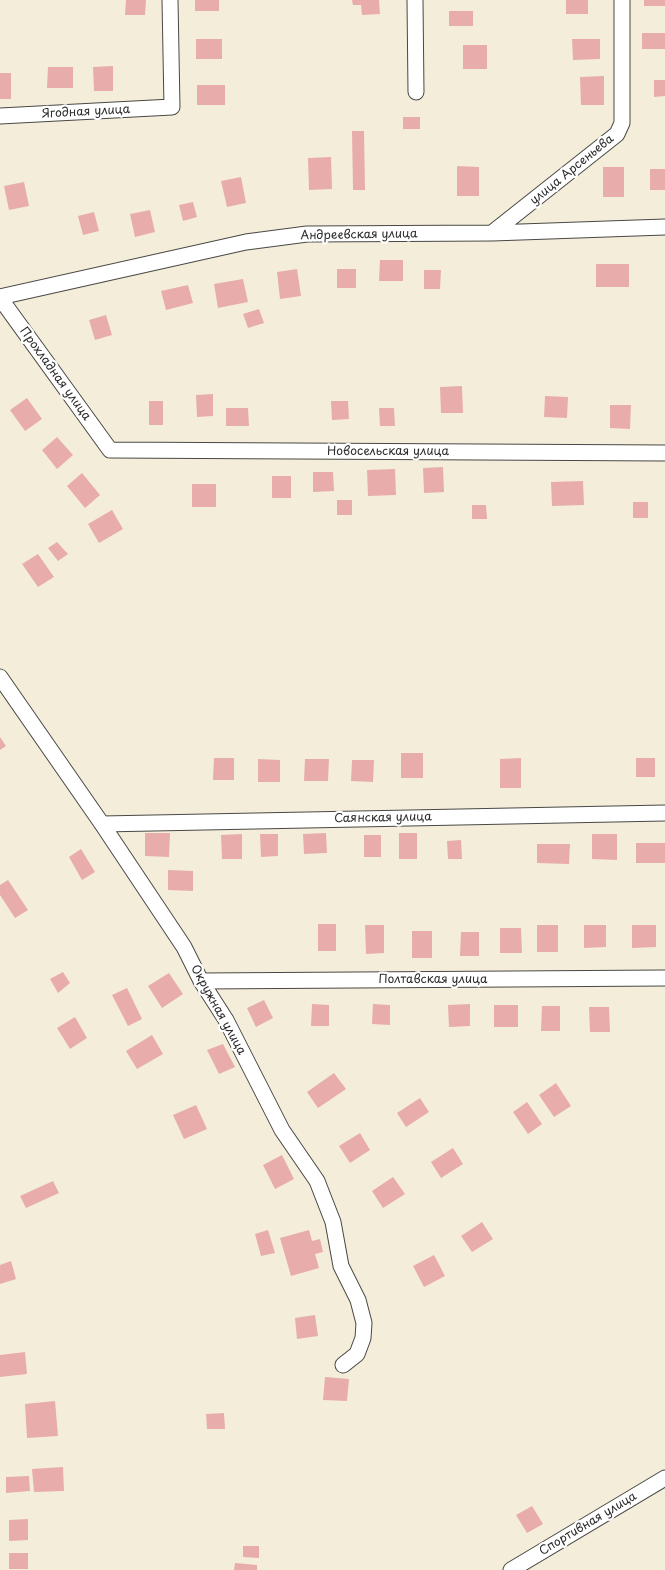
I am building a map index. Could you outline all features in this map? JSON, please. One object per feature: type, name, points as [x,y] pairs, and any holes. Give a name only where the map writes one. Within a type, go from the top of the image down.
[{"type":"street","name":"Ягодная улица","points":[[0,116],[172,108],[170,0]]},
{"type":"street","points":[[415,0],[416,92]]},
{"type":"street","name":"улица Арсеньева","points":[[492,233],[617,134],[622,123],[622,0]]},
{"type":"street","name":"Андреевская улица","points":[[0,297],[246,242],[307,234],[492,233],[665,227]]},
{"type":"street","name":"Прохладная улица","points":[[0,297],[110,450]]},
{"type":"street","name":"Новосельская улица","points":[[110,450],[665,453]]},
{"type":"street","name":"Окружная улица","points":[[0,677],[102,824],[184,947],[201,981],[226,1020],[282,1130],[316,1181],[333,1222],[341,1266],[358,1300],[364,1323],[363,1338],[357,1354],[344,1365]]},
{"type":"street","name":"Саянская улица","points":[[102,824],[665,813]]},
{"type":"street","name":"Полтавская улица","points":[[201,981],[665,978]]},
{"type":"street","name":"Спортивная улица","points":[[511,1570],[665,1478]]},
{"type":"building","points":[[126,0],[146,0],[145,15],[125,15]]},
{"type":"building","points":[[195,0],[219,0],[219,11],[195,11]]},
{"type":"building","points":[[352,0],[379,0],[380,14],[362,15],[361,5],[353,5]]},
{"type":"building","points":[[566,0],[588,0],[588,14],[566,14]]},
{"type":"building","points":[[644,0],[665,0],[665,6],[644,6]]},
{"type":"building","points":[[449,11],[473,11],[473,26],[449,26]]},
{"type":"building","points":[[642,33],[665,33],[665,49],[642,49]]},
{"type":"building","points":[[196,39],[222,39],[222,59],[196,59]]},
{"type":"building","points":[[572,39],[600,39],[600,59],[573,60]]},
{"type":"building","points":[[463,45],[487,45],[487,69],[463,69]]},
{"type":"building","points":[[113,66],[113,91],[94,91],[93,67]]},
{"type":"building","points":[[48,67],[73,67],[73,88],[47,88]]},
{"type":"building","points":[[0,73],[11,73],[11,99],[0,99]]},
{"type":"building","points":[[604,76],[604,105],[581,105],[580,77]]},
{"type":"building","points":[[654,80],[665,80],[665,96],[654,97]]},
{"type":"building","points":[[197,85],[225,85],[225,105],[197,105]]},
{"type":"building","points":[[403,117],[420,117],[420,129],[403,129]]},
{"type":"building","points":[[352,131],[364,131],[365,190],[353,190]]},
{"type":"building","points":[[331,157],[332,189],[309,190],[308,158]]},
{"type":"building","points":[[457,166],[479,167],[479,196],[457,196]]},
{"type":"building","points":[[603,167],[624,167],[624,197],[603,197]]},
{"type":"building","points":[[650,169],[665,169],[665,190],[650,190]]},
{"type":"building","points":[[241,177],[246,203],[227,207],[221,181]]},
{"type":"building","points":[[24,182],[29,206],[9,210],[4,186]]},
{"type":"building","points":[[193,202],[197,217],[183,221],[179,205]]},
{"type":"building","points":[[150,210],[155,232],[135,237],[130,214]]},
{"type":"building","points":[[94,212],[99,231],[83,235],[78,216]]},
{"type":"building","points":[[380,260],[403,260],[403,281],[379,281]]},
{"type":"building","points":[[596,264],[629,264],[629,287],[596,287]]},
{"type":"building","points":[[297,269],[301,296],[280,299],[277,272]]},
{"type":"building","points":[[337,269],[356,269],[356,288],[337,288]]},
{"type":"building","points":[[424,270],[441,270],[440,289],[424,289]]},
{"type":"building","points":[[243,279],[248,302],[218,308],[214,284]]},
{"type":"building","points":[[188,285],[193,303],[166,310],[161,291]]},
{"type":"building","points":[[259,309],[264,323],[248,328],[243,314]]},
{"type":"building","points":[[106,315],[112,335],[95,340],[89,320]]},
{"type":"building","points":[[462,386],[463,413],[441,413],[440,387]]},
{"type":"building","points":[[213,394],[213,416],[197,417],[196,395]]},
{"type":"building","points":[[545,396],[568,397],[567,418],[544,417]]},
{"type":"building","points":[[27,398],[42,419],[25,431],[10,410]]},
{"type":"building","points":[[149,401],[163,401],[163,425],[149,425]]},
{"type":"building","points":[[331,401],[348,401],[349,419],[332,420]]},
{"type":"building","points":[[610,405],[631,405],[630,429],[610,428]]},
{"type":"building","points":[[226,408],[248,408],[249,426],[226,426]]},
{"type":"building","points":[[379,408],[394,408],[395,426],[380,426]]},
{"type":"building","points":[[57,437],[73,455],[57,469],[42,450]]},
{"type":"building","points":[[443,467],[444,492],[424,493],[423,468]]},
{"type":"building","points":[[395,469],[396,495],[368,496],[367,470]]},
{"type":"building","points":[[313,472],[333,472],[334,491],[313,492]]},
{"type":"building","points":[[82,473],[100,495],[85,508],[67,486]]},
{"type":"building","points":[[272,476],[291,476],[291,498],[272,498]]},
{"type":"building","points":[[583,481],[584,505],[552,506],[551,482]]},
{"type":"building","points":[[192,484],[216,484],[216,507],[192,507]]},
{"type":"building","points":[[337,500],[352,500],[352,515],[337,515]]},
{"type":"building","points":[[633,502],[648,502],[648,518],[633,518]]},
{"type":"building","points":[[472,505],[486,505],[487,519],[472,519]]},
{"type":"building","points":[[112,510],[123,529],[99,543],[88,524]]},
{"type":"building","points":[[57,542],[68,554],[58,561],[48,548]]},
{"type":"building","points":[[38,554],[54,577],[38,587],[22,564]]},
{"type":"building","points":[[0,737],[6,746],[0,750]]},
{"type":"building","points":[[401,753],[423,753],[423,778],[401,778]]},
{"type":"building","points":[[214,758],[234,758],[234,780],[213,780]]},
{"type":"building","points":[[521,758],[521,788],[500,788],[500,759]]},
{"type":"building","points":[[636,758],[655,758],[655,777],[636,777]]},
{"type":"building","points":[[258,759],[280,760],[280,782],[258,782]]},
{"type":"building","points":[[305,759],[329,759],[328,781],[304,781]]},
{"type":"building","points":[[352,760],[374,760],[373,782],[351,781]]},
{"type":"building","points":[[145,833],[170,833],[169,857],[145,856]]},
{"type":"building","points":[[326,833],[327,853],[304,854],[303,834]]},
{"type":"building","points":[[399,833],[417,833],[417,859],[399,859]]},
{"type":"building","points":[[242,834],[242,859],[222,859],[221,835]]},
{"type":"building","points":[[260,834],[278,834],[278,856],[261,857]]},
{"type":"building","points":[[592,834],[617,834],[617,860],[592,859]]},
{"type":"building","points":[[364,835],[381,835],[381,857],[364,857]]},
{"type":"building","points":[[461,840],[462,859],[448,859],[447,841]]},
{"type":"building","points":[[636,843],[665,843],[665,863],[636,863]]},
{"type":"building","points":[[537,844],[570,844],[569,864],[537,863]]},
{"type":"building","points":[[81,849],[95,872],[82,880],[69,857]]},
{"type":"building","points":[[168,870],[193,871],[193,891],[168,890]]},
{"type":"building","points":[[8,880],[28,910],[15,918],[0,895],[0,885]]},
{"type":"building","points":[[318,924],[336,924],[336,951],[318,951]]},
{"type":"building","points":[[365,925],[384,925],[384,953],[366,954]]},
{"type":"building","points":[[537,925],[558,925],[558,952],[537,952]]},
{"type":"building","points":[[584,925],[606,925],[606,947],[584,948]]},
{"type":"building","points":[[632,925],[656,925],[656,947],[632,948]]},
{"type":"building","points":[[500,928],[521,928],[522,953],[500,953]]},
{"type":"building","points":[[412,931],[432,931],[432,958],[412,958]]},
{"type":"building","points":[[461,932],[479,932],[479,956],[460,956]]},
{"type":"building","points":[[63,972],[70,983],[58,993],[50,979]]},
{"type":"building","points":[[169,973],[183,994],[162,1008],[148,986]]},
{"type":"building","points":[[127,988],[142,1019],[128,1026],[112,995]]},
{"type":"building","points":[[264,1000],[273,1018],[256,1027],[247,1008]]},
{"type":"building","points":[[312,1004],[329,1005],[329,1026],[311,1026]]},
{"type":"building","points":[[373,1004],[390,1005],[390,1025],[372,1024]]},
{"type":"building","points":[[470,1004],[470,1026],[449,1027],[448,1005]]},
{"type":"building","points":[[494,1005],[518,1005],[518,1027],[494,1027]]},
{"type":"building","points":[[542,1006],[560,1006],[560,1031],[541,1031]]},
{"type":"building","points":[[589,1007],[609,1007],[610,1032],[590,1032]]},
{"type":"building","points":[[75,1017],[87,1038],[70,1049],[57,1028]]},
{"type":"building","points":[[152,1035],[163,1054],[137,1069],[126,1051]]},
{"type":"building","points":[[223,1044],[235,1067],[219,1074],[207,1050]]},
{"type":"building","points":[[334,1073],[346,1089],[318,1108],[307,1092]]},
{"type":"building","points":[[556,1083],[571,1106],[554,1117],[539,1095]]},
{"type":"building","points":[[420,1098],[429,1112],[406,1127],[397,1113]]},
{"type":"building","points":[[527,1102],[542,1124],[528,1134],[513,1112]]},
{"type":"building","points":[[196,1105],[207,1129],[184,1139],[173,1115]]},
{"type":"building","points":[[360,1133],[370,1150],[350,1163],[339,1146]]},
{"type":"building","points":[[453,1148],[463,1164],[441,1178],[431,1162]]},
{"type":"building","points":[[282,1155],[294,1179],[275,1189],[263,1165]]},
{"type":"building","points":[[393,1177],[405,1194],[383,1208],[372,1191]]},
{"type":"building","points":[[53,1181],[59,1193],[26,1208],[20,1196]]},
{"type":"building","points":[[482,1222],[493,1239],[472,1252],[461,1236]]},
{"type":"building","points":[[268,1230],[275,1253],[261,1256],[255,1234]]},
{"type":"building","points":[[309,1230],[312,1241],[320,1239],[323,1252],[315,1254],[319,1268],[291,1276],[280,1238]]},
{"type":"building","points":[[434,1255],[445,1276],[424,1287],[413,1266]]},
{"type":"building","points":[[11,1261],[16,1279],[0,1284],[0,1265]]},
{"type":"building","points":[[315,1315],[318,1336],[297,1339],[295,1318]]},
{"type":"building","points":[[25,1352],[27,1374],[0,1377],[0,1355]]},
{"type":"building","points":[[325,1377],[349,1379],[347,1401],[323,1400]]},
{"type":"building","points":[[55,1401],[58,1436],[27,1438],[25,1404]]},
{"type":"building","points":[[224,1413],[225,1429],[207,1429],[206,1414]]},
{"type":"building","points":[[63,1467],[64,1491],[34,1492],[32,1469]]},
{"type":"building","points":[[29,1476],[30,1491],[6,1493],[6,1477]]},
{"type":"building","points":[[532,1506],[543,1524],[527,1533],[516,1515]]},
{"type":"building","points":[[28,1519],[28,1540],[9,1541],[9,1520]]},
{"type":"building","points":[[243,1546],[259,1546],[259,1558],[243,1557]]},
{"type":"building","points":[[9,1553],[28,1553],[28,1569],[9,1569]]},
{"type":"building","points":[[235,1563],[257,1565],[257,1570],[234,1570]]}]
